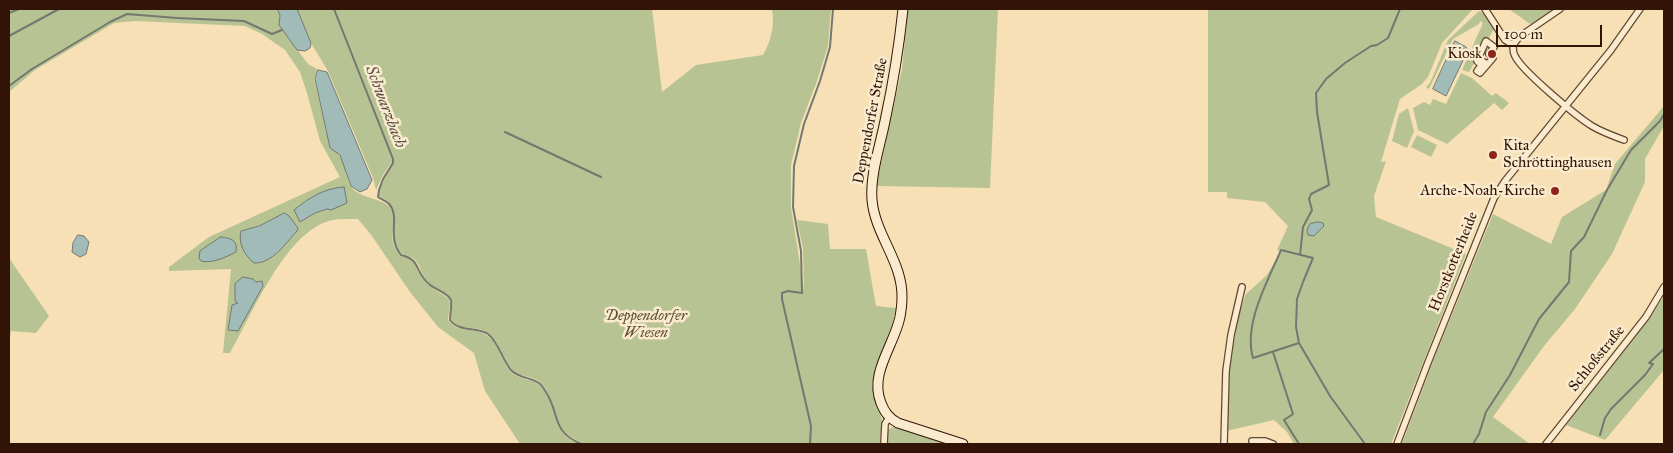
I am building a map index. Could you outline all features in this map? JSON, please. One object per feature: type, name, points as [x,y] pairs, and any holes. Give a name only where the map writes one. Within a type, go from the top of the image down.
[{"type":"street","name":"Deppendorfer Straße","points":[[889,417],[879,399],[878,379],[900,317],[902,297],[897,268],[877,224],[872,194],[874,175],[897,65],[903,9]]},
{"type":"street","points":[[1485,9],[1505,40],[1512,45],[1519,62],[1566,107],[1593,126],[1624,140]]},
{"type":"street","points":[[1512,45],[1519,37],[1560,9]]},
{"type":"street","name":"Horstkotterheide","points":[[1397,444],[1494,198],[1505,181],[1629,26],[1640,9]]},
{"type":"street","points":[[1486,41],[1494,47],[1489,54],[1493,58],[1480,73],[1477,71],[1484,62],[1479,63],[1477,61],[1486,41]]},
{"type":"street","points":[[1224,444],[1226,371],[1231,335],[1242,287]]},
{"type":"street","name":"Schloßstraße","points":[[1546,444],[1646,317],[1664,287]]},
{"type":"street","points":[[884,444],[886,424],[889,417],[898,423],[963,444]]},
{"type":"street","points":[[1252,441],[1266,441],[1273,444]]},
{"type":"green space","points":[[9,9],[278,9],[280,16],[279,25],[308,64],[317,69],[314,79],[330,148],[342,159],[348,180],[353,189],[361,195],[382,202],[390,207],[394,223],[393,244],[400,256],[406,257],[414,263],[426,283],[449,299],[448,320],[460,329],[478,331],[489,337],[497,347],[510,371],[518,377],[540,385],[550,400],[562,431],[578,444],[520,444],[485,391],[474,353],[438,327],[410,292],[372,236],[358,219],[327,221],[308,232],[294,245],[269,280],[230,353],[223,353],[231,269],[169,271],[169,267],[209,237],[340,177],[320,141],[300,72],[285,50],[262,34],[245,26],[135,21],[114,23],[35,70],[9,92]],"holes":[[[306,200],[327,209],[315,213],[300,222]],[[285,213],[251,260],[241,231],[259,226]],[[263,286],[228,330],[232,306]]]},
{"type":"green space","name":"Deppendorfer Wiesen","points":[[297,9],[652,9],[662,92],[696,65],[763,55],[772,33],[772,9],[831,9],[828,46],[801,123],[791,165],[791,207],[804,290],[803,249],[797,220],[828,224],[830,249],[866,249],[876,306],[896,308],[890,335],[875,369],[873,387],[882,421],[880,444],[584,444],[572,438],[560,425],[552,402],[542,384],[535,379],[515,372],[508,364],[496,342],[487,333],[478,329],[461,327],[454,323],[451,319],[451,298],[426,280],[414,259],[398,250],[393,236],[395,217],[393,211],[379,196],[379,190],[392,161],[376,190],[373,178],[328,71],[311,43]]},
{"type":"green space","points":[[908,9],[998,9],[990,188],[876,186],[902,69]]},
{"type":"green space","points":[[1208,9],[1473,9],[1442,43],[1428,77],[1422,84],[1400,99],[1381,162],[1386,161],[1374,196],[1376,217],[1466,254],[1391,444],[1294,444],[1287,432],[1274,420],[1226,431],[1230,362],[1240,311],[1246,294],[1267,275],[1281,251],[1277,250],[1288,226],[1265,202],[1227,198],[1227,192],[1208,192]]},
{"type":"green space","points":[[1509,9],[1555,9],[1530,24]]},
{"type":"green space","points":[[1479,11],[1485,14],[1494,29],[1469,72],[1462,70],[1483,23],[1480,21],[1479,24],[1453,39],[1429,89],[1426,87],[1430,83],[1448,40]]},
{"type":"green space","points":[[1461,73],[1472,78],[1492,96],[1496,93],[1509,103],[1502,110],[1494,103],[1447,144],[1418,130],[1413,108],[1424,102],[1430,105],[1433,99],[1446,104]]},
{"type":"green space","points":[[1664,106],[1664,126],[1645,159],[1645,182],[1612,254],[1575,309],[1544,346],[1493,417],[1530,444],[1402,444],[1432,364],[1493,214],[1551,244],[1562,217],[1606,190],[1615,164]]},
{"type":"green space","points":[[1408,108],[1414,131],[1407,148],[1392,141],[1399,114]]},
{"type":"green space","points":[[1417,135],[1437,145],[1431,157],[1411,147]]},
{"type":"green space","points":[[9,258],[49,316],[36,333],[11,331],[9,343]]},
{"type":"green space","points":[[1664,296],[1664,370],[1605,440],[1566,425],[1649,319]]},
{"type":"green space","points":[[895,426],[954,444],[887,444],[888,430]]},
{"type":"water","points":[[278,9],[297,9],[311,43],[310,48],[305,51],[297,50],[279,25],[280,16]]},
{"type":"water","points":[[1455,41],[1468,50],[1446,96],[1433,89]]},
{"type":"water","points":[[318,70],[327,72],[372,180],[367,189],[360,192],[351,186],[340,155],[330,148],[315,79]]},
{"type":"water","points":[[344,187],[347,203],[331,210],[327,209],[315,213],[300,222],[294,210],[305,201],[330,189]]},
{"type":"water","points":[[285,213],[298,228],[297,231],[273,256],[267,260],[254,263],[247,256],[243,248],[240,240],[241,231],[259,226]]},
{"type":"water","points":[[1323,223],[1324,226],[1314,236],[1308,235],[1307,230],[1310,224]]},
{"type":"water","points":[[78,235],[84,236],[89,242],[86,254],[80,257],[72,252],[73,243]]},
{"type":"water","points":[[221,237],[228,238],[235,243],[236,252],[214,261],[201,261],[199,258],[200,251]]},
{"type":"water","points":[[243,277],[253,279],[256,282],[262,281],[263,286],[238,331],[228,330],[232,305],[238,303],[235,301],[235,284]]},
{"type":"waterway","points":[[9,13],[19,9]]},
{"type":"waterway","points":[[9,36],[59,9]]},
{"type":"waterway","name":"Schwarzbach","points":[[334,9],[393,159],[393,163],[383,179],[378,197],[388,203],[392,209],[394,215],[394,241],[397,248],[401,255],[415,263],[429,284],[444,293],[451,300],[450,320],[454,324],[458,327],[478,330],[488,334],[495,342],[511,370],[517,375],[536,381],[541,385],[550,400],[560,428],[571,439],[581,444]]},
{"type":"waterway","points":[[810,444],[811,426],[782,293],[788,291],[802,293],[801,251],[793,207],[794,166],[804,124],[830,47],[833,9]]},
{"type":"waterway","points":[[1300,255],[1303,227],[1312,210],[1309,199],[1311,194],[1329,185],[1317,112],[1316,93],[1326,79],[1345,63],[1371,46],[1377,45],[1388,38],[1400,9]]},
{"type":"waterway","points":[[9,86],[32,69],[110,22],[127,14],[244,21],[272,34],[282,30]]},
{"type":"waterway","points":[[1473,444],[1479,434],[1486,412],[1510,375],[1539,319],[1569,282],[1571,251],[1584,237],[1607,190],[1631,150],[1660,121],[1664,114]]},
{"type":"waterway","points":[[505,132],[601,177]]},
{"type":"waterway","points":[[1299,343],[1253,358],[1251,331],[1254,317],[1258,303],[1281,250],[1313,258],[1297,299],[1296,327],[1299,343],[1330,396],[1365,444]]},
{"type":"waterway","points":[[1600,435],[1605,418],[1611,409],[1645,375],[1653,364],[1649,363],[1664,349]]},
{"type":"waterway","points":[[1273,352],[1293,414],[1284,420],[1299,444]]},
{"type":"place","name":"Kiosk","points":[[1492,54]]},
{"type":"place","name":"Kita Schröttinghausen","points":[[1493,155]]},
{"type":"place","name":"Arche-Noah-Kirche","points":[[1555,191]]}]
